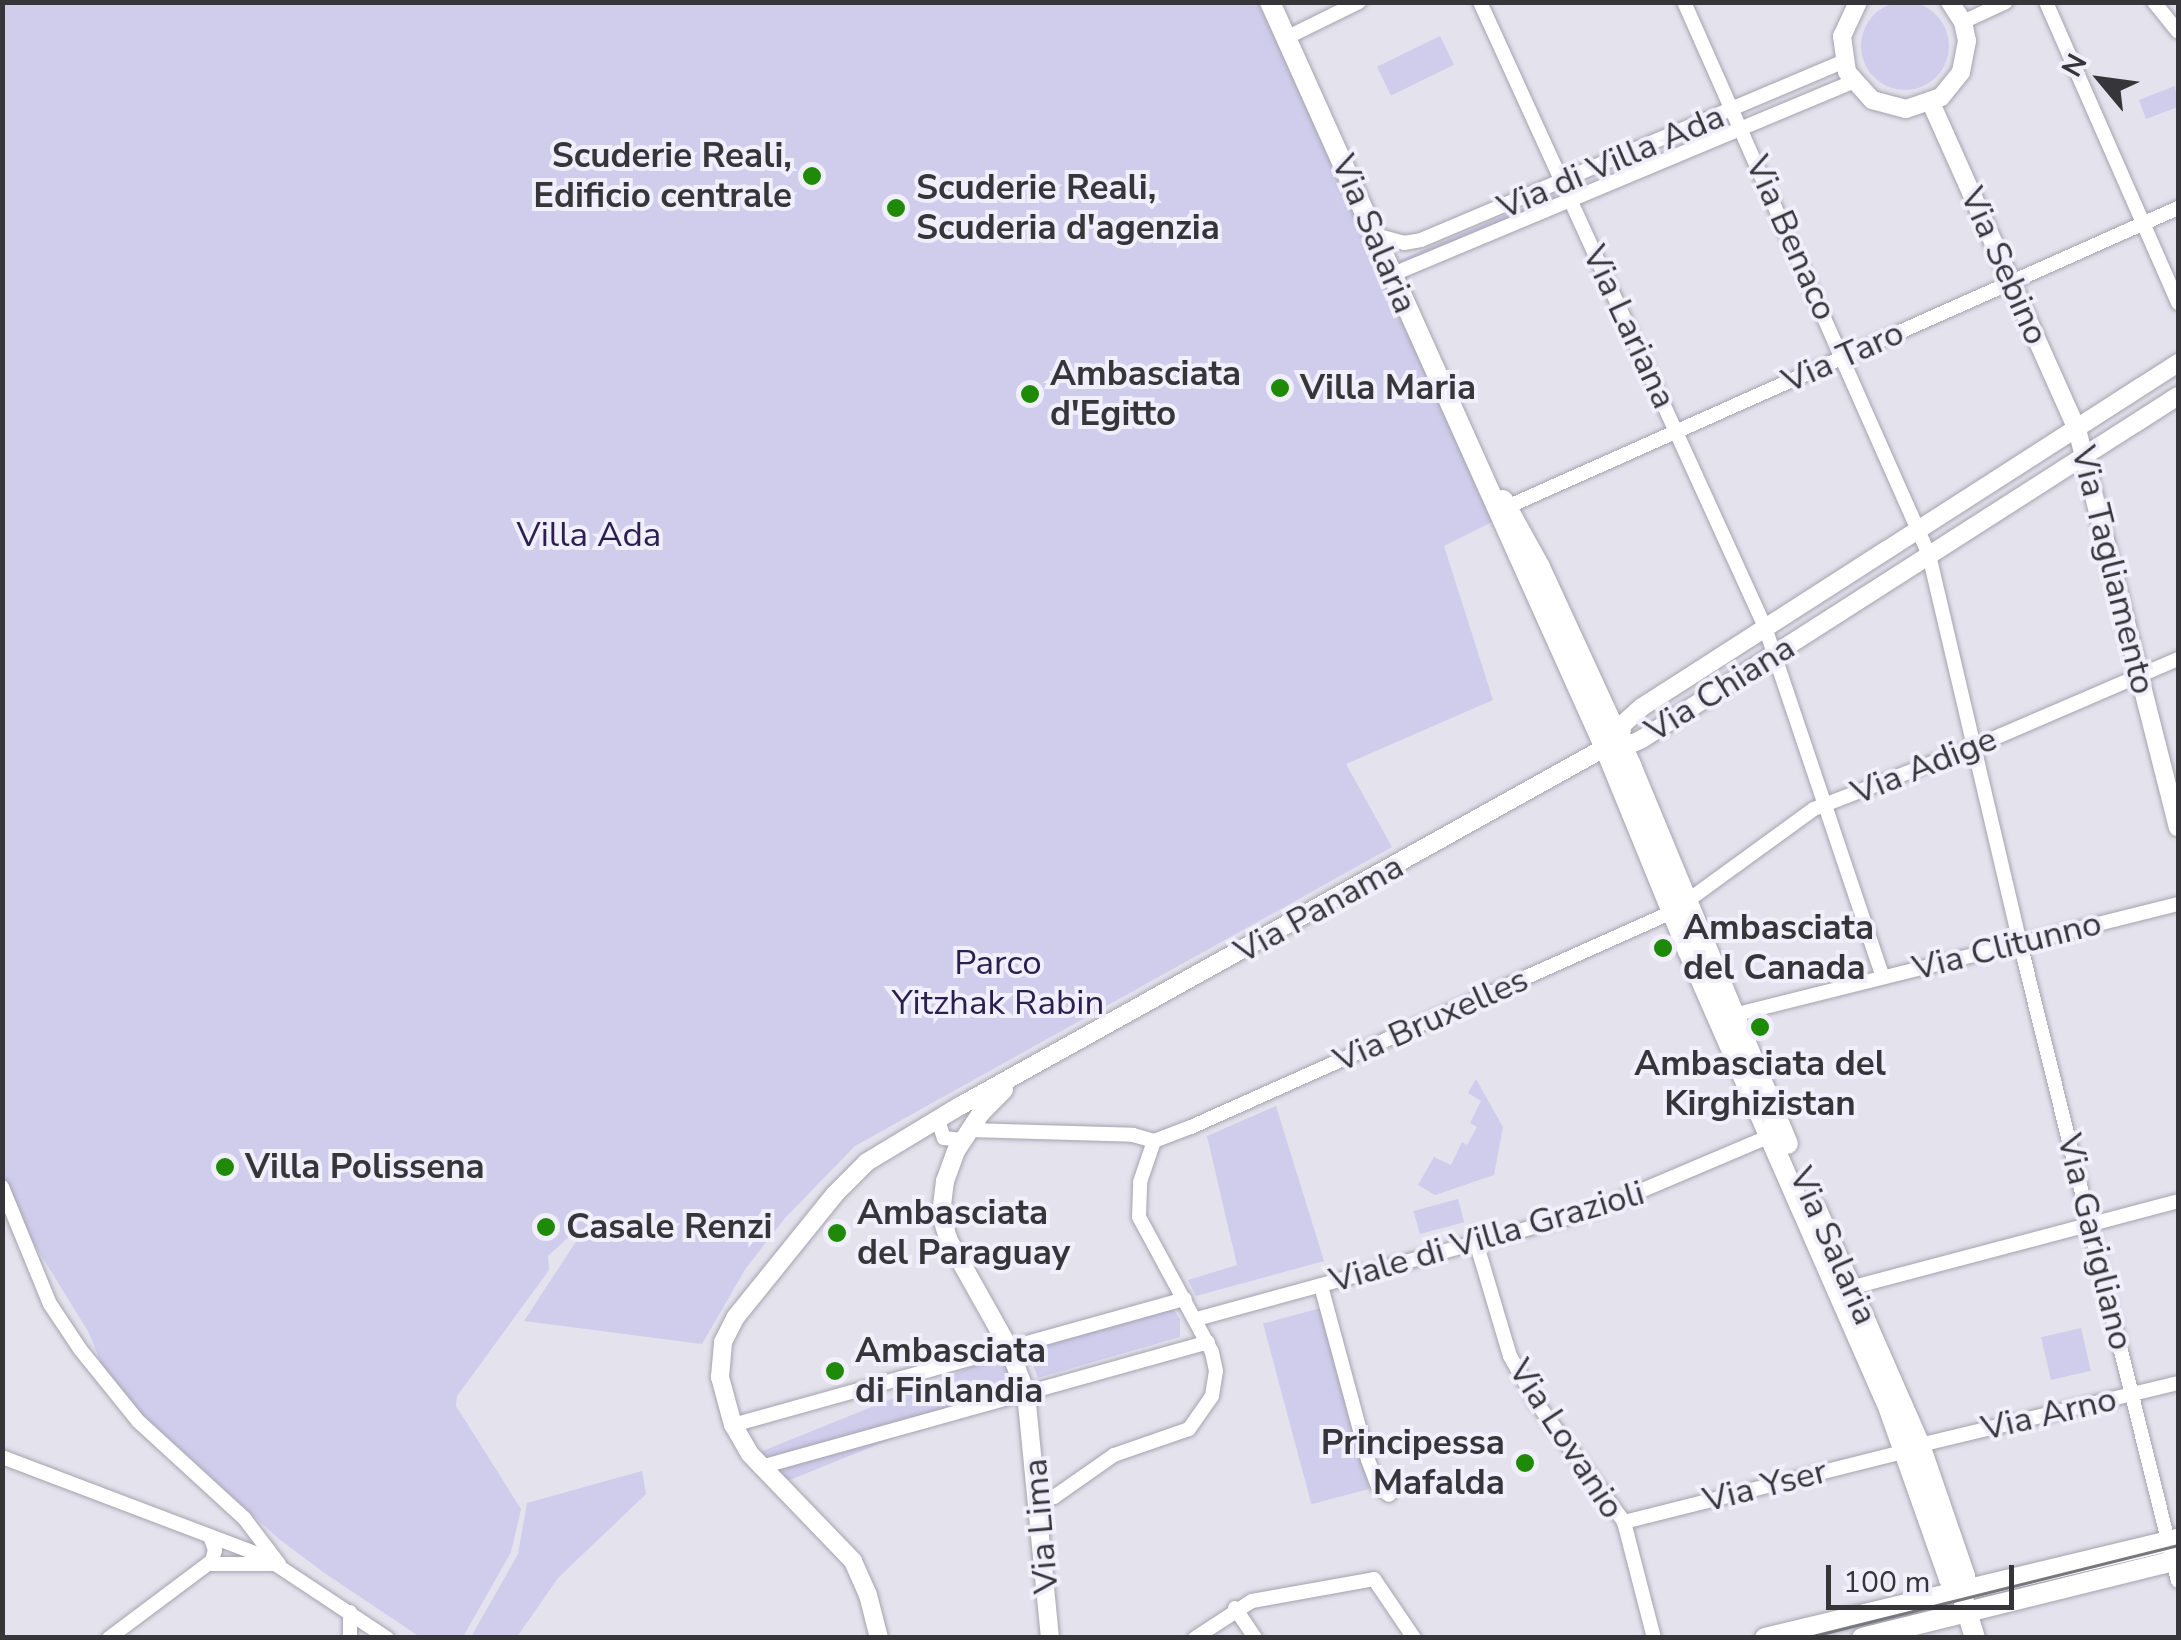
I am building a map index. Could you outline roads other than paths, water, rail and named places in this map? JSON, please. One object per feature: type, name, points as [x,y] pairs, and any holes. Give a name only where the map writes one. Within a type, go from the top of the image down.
[{"type":"main road","name":"Via Salaria","points":[[1270,2],[1478,466],[1613,744],[1965,1576],[1964,1603],[1975,1638]]},
{"type":"main road","name":"Via Salaria","points":[[1478,466],[1507,507],[1540,567],[1603,706],[1613,744]]},
{"type":"main road","name":"Via Salaria","points":[[1726,1017],[1770,1136],[1844,1289]]},
{"type":"main road","points":[[1765,1638],[1964,1603],[2176,1556]]},
{"type":"main road","points":[[1862,1638],[1964,1603]]},
{"type":"street","points":[[1288,37],[1359,2]]},
{"type":"street","name":"Via Lariana","points":[[1480,2],[1776,653],[1882,977]]},
{"type":"street","name":"Via Benaco","points":[[1684,2],[1919,530]]},
{"type":"street","points":[[1858,2],[1842,36],[1843,62],[1852,82],[1872,100],[1888,107],[1931,103],[1949,90],[1961,72],[1967,51],[1963,22],[1950,2]]},
{"type":"street","points":[[1963,22],[2006,2]]},
{"type":"street","points":[[2046,2],[2178,303]]},
{"type":"street","points":[[2154,2],[2178,32]]},
{"type":"street","name":"Via di Villa Ada","points":[[1392,274],[1843,62]]},
{"type":"street","name":"Via di Villa Ada","points":[[1375,235],[1417,242],[1566,191],[1852,82]]},
{"type":"street","name":"Via Sebino","points":[[1931,103],[2077,430]]},
{"type":"street","name":"Via Taro","points":[[1507,507],[2178,208]]},
{"type":"street","name":"Via Chiana","points":[[1613,744],[1624,724],[1642,707],[2178,363]]},
{"type":"street","name":"Via Chiana","points":[[1613,744],[1638,742],[2178,396]]},
{"type":"street","name":"Via Tagliamento","points":[[2077,430],[2178,827]]},
{"type":"street","points":[[1919,530],[1929,556]]},
{"type":"street","name":"Via Garigliano","points":[[1929,556],[2020,943],[2176,1556]]},
{"type":"street","name":"Via Adige","points":[[1680,908],[1824,805],[1972,748],[2178,659]]},
{"type":"street","points":[[1603,706],[1621,711],[1642,707]]},
{"type":"street","name":"Via Panama","points":[[942,1122],[1613,744]]},
{"type":"street","name":"Via Clitunno","points":[[1726,1017],[2178,904]]},
{"type":"street","name":"Via Bruxelles","points":[[1154,1141],[1680,908]]},
{"type":"street","points":[[942,1122],[952,1142],[966,1134],[1017,1078]]},
{"type":"street","points":[[879,1638],[868,1595],[848,1554],[761,1468],[734,1425],[720,1377],[723,1342],[735,1318],[847,1180],[916,1134],[942,1122],[961,1117],[966,1134]]},
{"type":"street","points":[[966,1134],[1133,1135],[1154,1141],[1144,1167],[1138,1217],[1208,1342],[1216,1382],[1210,1402],[1195,1424],[1179,1434],[1105,1460],[1054,1497],[1039,1501]]},
{"type":"street","name":"Via Lima","points":[[966,1134],[942,1195],[942,1226],[1008,1346],[1026,1393],[1050,1638]]},
{"type":"street","name":"Viale di Villa Grazioli","points":[[1197,1319],[1626,1200],[1770,1136]]},
{"type":"street","points":[[2,1187],[50,1304],[80,1350],[138,1422],[244,1518],[279,1564]]},
{"type":"street","points":[[1844,1289],[2178,1201]]},
{"type":"street","name":"Via Lovanio","points":[[1476,1242],[1510,1356],[1536,1402],[1624,1522],[1654,1638]]},
{"type":"street","points":[[1320,1286],[1368,1460],[1378,1486],[1389,1495]]},
{"type":"street","points":[[734,1425],[1185,1298]]},
{"type":"street","points":[[761,1468],[1208,1342]]},
{"type":"street","name":"Via Arno","points":[[1913,1448],[2178,1382]]},
{"type":"street","name":"Via Yser","points":[[1624,1522],[1913,1448]]},
{"type":"street","points":[[2,1457],[279,1564],[387,1638]]},
{"type":"street","points":[[236,1562],[230,1542],[244,1518]]},
{"type":"street","points":[[109,1638],[208,1564],[215,1553],[210,1536]]},
{"type":"street","points":[[208,1564],[236,1562],[269,1568],[279,1564]]},
{"type":"street","points":[[1195,1638],[1235,1608],[1269,1597],[1374,1579],[1414,1638]]},
{"type":"street","points":[[1235,1608],[1256,1638]]},
{"type":"street","points":[[350,1612],[350,1638]]},
{"type":"tram line","points":[[1805,1638],[2178,1545]]},
{"type":"place","name":"Scuderie Reali, Edificio centrale","points":[[812,176]]},
{"type":"place","name":"Scuderie Reali, Scuderia d'agenzia","points":[[896,208]]},
{"type":"place","name":"Villa Maria","points":[[1280,388]]},
{"type":"place","name":"Ambasciata d'Egitto","points":[[1030,394]]},
{"type":"place","name":"Ambasciata del Canada","points":[[1663,948]]},
{"type":"place","name":"Ambasciata del Kirghizistan","points":[[1760,1027]]},
{"type":"place","name":"Villa Polissena","points":[[225,1167]]},
{"type":"place","name":"Casale Renzi","points":[[546,1227]]},
{"type":"place","name":"Ambasciata del Paraguay","points":[[837,1233]]},
{"type":"place","name":"Ambasciata di Finlandia","points":[[835,1371]]},
{"type":"place","name":"Principessa Mafalda","points":[[1525,1463]]},
{"type":"park label","name":"Villa Ada","points":[[589,535]]},
{"type":"park label","name":"Parco Yitzhak Rabin","points":[[998,983]]}]
